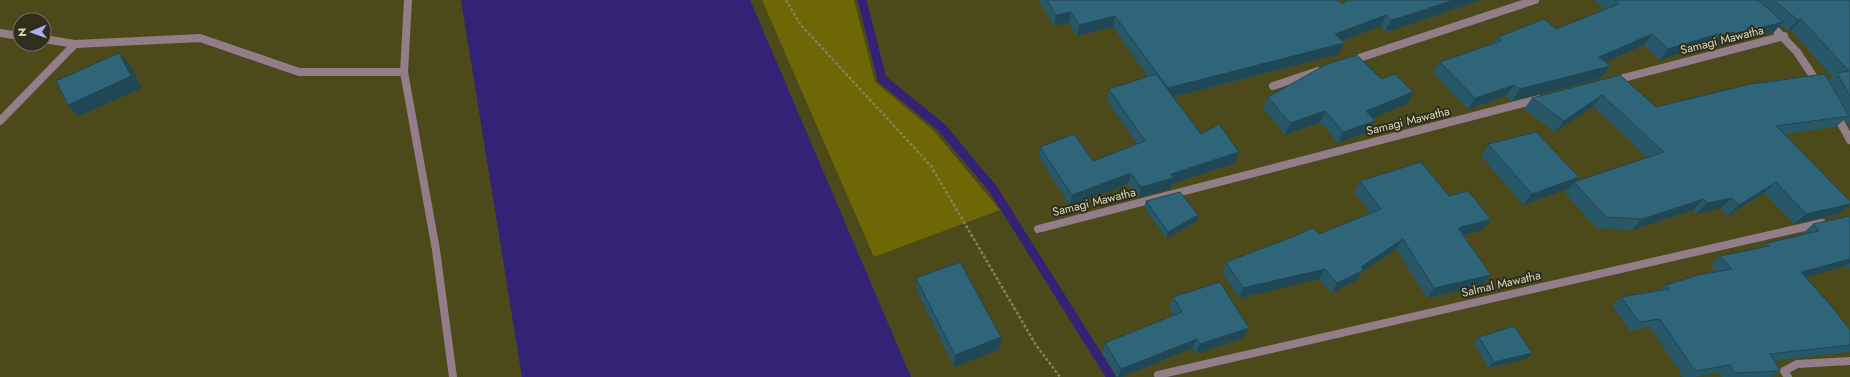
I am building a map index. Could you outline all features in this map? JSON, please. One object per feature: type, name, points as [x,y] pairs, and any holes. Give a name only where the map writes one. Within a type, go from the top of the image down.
[{"type":"street","points":[[408,0],[404,72],[436,250],[453,377]]},
{"type":"street","points":[[1341,64],[1535,0]]},
{"type":"street","points":[[1760,16],[1784,36],[1807,63],[1825,95]]},
{"type":"street","points":[[0,33],[12,35]]},
{"type":"street","name":"Samagi Mawatha","points":[[1607,82],[1784,36]]},
{"type":"street","points":[[52,40],[75,44],[200,38],[299,72],[404,72]]},
{"type":"street","points":[[0,121],[75,44]]},
{"type":"street","points":[[1273,86],[1326,69]]},
{"type":"street","name":"Samagi Mawatha","points":[[1038,228],[1546,98]]},
{"type":"street","points":[[1832,108],[1850,140]]},
{"type":"street","name":"Salmal Mawatha","points":[[1158,375],[1834,220]]},
{"type":"street","points":[[1788,377],[1784,371],[1797,364],[1850,361]]},
{"type":"path","points":[[786,0],[800,24],[931,166],[1036,345],[1060,377]]},
{"type":"shaded area","points":[[461,0],[750,0],[911,377],[522,377]]},
{"type":"shaded area","points":[[762,0],[854,0],[875,82],[934,131],[1000,210],[874,257]]},
{"type":"building","points":[[1047,0],[1338,0],[1342,4],[1348,0],[1454,0],[1391,20],[1386,15],[1335,34],[1344,43],[1168,88],[1115,16],[1079,25],[1071,12],[1056,15]]},
{"type":"building","points":[[1615,0],[1758,0],[1783,22],[1736,34],[1734,32],[1719,36],[1717,34],[1668,49],[1652,34],[1599,57],[1610,66],[1520,89],[1514,85],[1475,98],[1440,62],[1501,41],[1498,37],[1544,19],[1556,29],[1619,4]]},
{"type":"building","points":[[1774,0],[1850,1],[1850,96],[1837,73],[1849,71],[1801,19],[1798,20]]},
{"type":"building","points":[[119,53],[131,76],[68,105],[56,81]]},
{"type":"building","points":[[1357,55],[1381,79],[1395,74],[1413,92],[1366,111],[1375,121],[1343,132],[1325,111],[1290,123],[1268,97],[1327,64]]},
{"type":"building","points":[[1156,74],[1201,134],[1219,124],[1239,152],[1171,174],[1174,178],[1141,187],[1131,173],[1072,195],[1040,147],[1074,134],[1093,161],[1145,141],[1109,89]]},
{"type":"building","points":[[1825,74],[1849,116],[1776,126],[1850,201],[1850,204],[1806,214],[1776,182],[1739,205],[1732,198],[1707,203],[1704,199],[1642,219],[1606,217],[1574,182],[1664,152],[1602,95],[1564,121],[1532,98],[1620,75],[1656,107],[1751,84]]},
{"type":"building","points":[[1536,132],[1579,177],[1532,194],[1488,144]]},
{"type":"building","points":[[1421,162],[1449,196],[1468,191],[1491,219],[1458,228],[1491,275],[1434,288],[1403,239],[1361,267],[1364,270],[1337,283],[1325,269],[1243,288],[1226,262],[1313,228],[1319,234],[1381,209],[1360,181]]},
{"type":"building","points":[[1180,192],[1198,215],[1168,232],[1146,201]]},
{"type":"building","points":[[1850,216],[1850,259],[1801,272],[1834,309],[1850,330],[1850,345],[1770,354],[1780,371],[1735,373],[1730,365],[1695,371],[1660,319],[1639,322],[1621,297],[1669,289],[1666,285],[1698,275],[1732,269],[1720,256],[1769,246],[1767,243],[1819,231],[1813,224]]},
{"type":"building","points":[[960,262],[1001,337],[955,355],[916,278]]},
{"type":"building","points":[[1220,282],[1249,328],[1200,344],[1197,339],[1121,369],[1105,343],[1182,312],[1173,297]]},
{"type":"building","points":[[1514,326],[1532,353],[1494,362],[1479,337]]},
{"type":"waterway","points":[[862,0],[882,79],[941,127],[993,189],[1111,377]]}]
